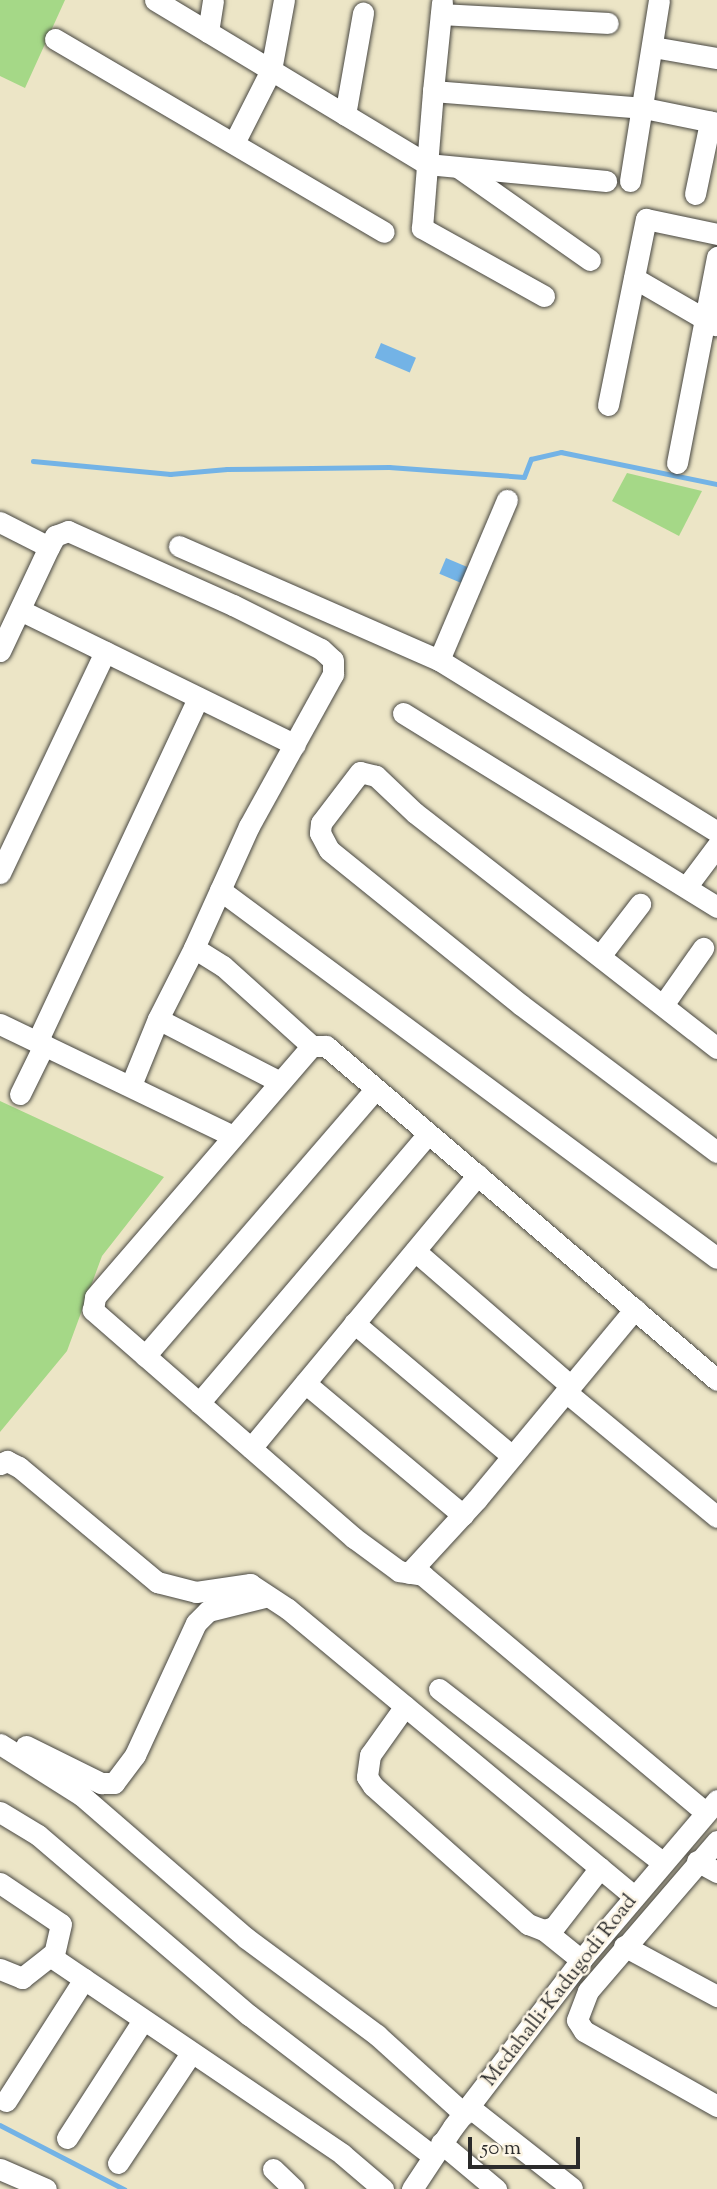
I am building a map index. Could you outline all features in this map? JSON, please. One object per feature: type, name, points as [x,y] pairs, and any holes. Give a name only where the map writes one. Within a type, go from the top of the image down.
[{"type":"street","points":[[155,0],[427,164],[606,181]]},
{"type":"street","points":[[208,32],[213,0]]},
{"type":"street","points":[[235,141],[271,70],[284,0]]},
{"type":"street","points":[[630,181],[644,108],[659,0]]},
{"type":"street","points":[[544,296],[422,228],[442,7],[608,23]]},
{"type":"street","points":[[345,115],[363,13]]},
{"type":"street","points":[[55,39],[235,141],[384,232]]},
{"type":"street","points":[[653,47],[717,58]]},
{"type":"street","points":[[433,91],[644,108],[713,122],[695,194]]},
{"type":"street","points":[[458,167],[590,260]]},
{"type":"street","points":[[608,405],[646,219],[717,234]]},
{"type":"street","points":[[677,463],[711,323],[717,257]]},
{"type":"street","points":[[634,278],[711,323]]},
{"type":"street","points":[[439,660],[507,500]]},
{"type":"street","points":[[0,522],[49,547]]},
{"type":"street","points":[[0,651],[55,536],[68,530],[86,536],[321,649],[333,660],[332,674],[249,825],[194,948],[158,1019],[131,1085]]},
{"type":"street","points":[[179,546],[439,660],[717,832]]},
{"type":"street","points":[[20,610],[295,745]]},
{"type":"street","points":[[0,873],[105,652]]},
{"type":"street","points":[[20,1094],[198,698]]},
{"type":"street","points":[[403,713],[717,907]]},
{"type":"street","points":[[717,1048],[415,813],[376,776],[360,772],[321,823],[320,833],[329,850],[521,1005],[717,1152]]},
{"type":"street","points":[[687,886],[717,846]]},
{"type":"street","points":[[220,890],[717,1258]]},
{"type":"street","points":[[600,956],[640,904]]},
{"type":"street","points":[[194,948],[223,966],[312,1045],[326,1046],[426,1136],[478,1175],[717,1380]]},
{"type":"street","points":[[663,1005],[703,948]]},
{"type":"street","points":[[158,1019],[280,1082]]},
{"type":"street","points":[[0,1024],[233,1136]]},
{"type":"street","points":[[312,1045],[95,1297],[93,1310],[354,1538],[399,1572],[423,1575],[711,1806]]},
{"type":"street","points":[[145,1356],[374,1091]]},
{"type":"street","points":[[199,1403],[426,1136]]},
{"type":"street","points":[[251,1448],[478,1175]]},
{"type":"street","points":[[415,1251],[568,1389],[717,1517]]},
{"type":"street","points":[[408,1573],[463,1515],[635,1309]]},
{"type":"street","points":[[354,1324],[512,1456]]},
{"type":"street","points":[[305,1383],[463,1515]]},
{"type":"street","points":[[0,1464],[7,1461],[19,1467],[157,1582],[196,1592],[250,1584],[264,1597],[288,1609],[634,1896]]},
{"type":"street","points":[[0,1732],[101,1783],[114,1783],[135,1755],[195,1623],[208,1611],[264,1597]]},
{"type":"street","points":[[439,1689],[662,1862]]},
{"type":"street","points":[[405,1706],[370,1755],[367,1777],[373,1786],[528,1924],[544,1930],[581,1960]]},
{"type":"street","points":[[0,1744],[81,1795],[246,1938],[377,2035],[467,2111],[572,2188]]},
{"type":"street","name":"Medahalli-Kadugodi Road","points":[[412,2189],[437,2149],[581,1960],[711,1806]]},
{"type":"street","points":[[0,1812],[38,1835],[249,2015],[496,2189]]},
{"type":"street","points":[[717,1841],[696,1861],[583,1998],[577,2020],[584,2031],[717,2106]]},
{"type":"street","points":[[696,1861],[717,1872]]},
{"type":"street","points":[[544,1930],[554,1927],[600,1868]]},
{"type":"street","points":[[0,1883],[59,1921],[62,1930],[53,1958]]},
{"type":"street","points":[[624,1946],[717,1996]]},
{"type":"street","points":[[0,1969],[22,1978],[45,1958],[53,1958],[342,2154],[383,2189]]},
{"type":"street","points":[[6,2101],[85,1979]]},
{"type":"street","points":[[66,2138],[143,2020]]},
{"type":"street","points":[[118,2162],[191,2053]]},
{"type":"street","points":[[0,2169],[46,2189]]},
{"type":"street","points":[[273,2169],[294,2189]]},
{"type":"green space","points":[[0,0],[65,0],[25,88],[0,76]]},
{"type":"green space","points":[[627,473],[702,491],[679,536],[612,501]]},
{"type":"green space","points":[[0,1101],[164,1177],[102,1256],[67,1351],[0,1432]]},
{"type":"water","points":[[381,343],[416,358],[410,373],[375,358]]},
{"type":"water","points":[[446,558],[469,568],[462,583],[439,574]]},
{"type":"waterway","points":[[33,461],[170,474],[227,469],[389,467],[524,477],[531,459],[561,452],[717,484]]},
{"type":"waterway","points":[[0,2125],[124,2189]]}]
